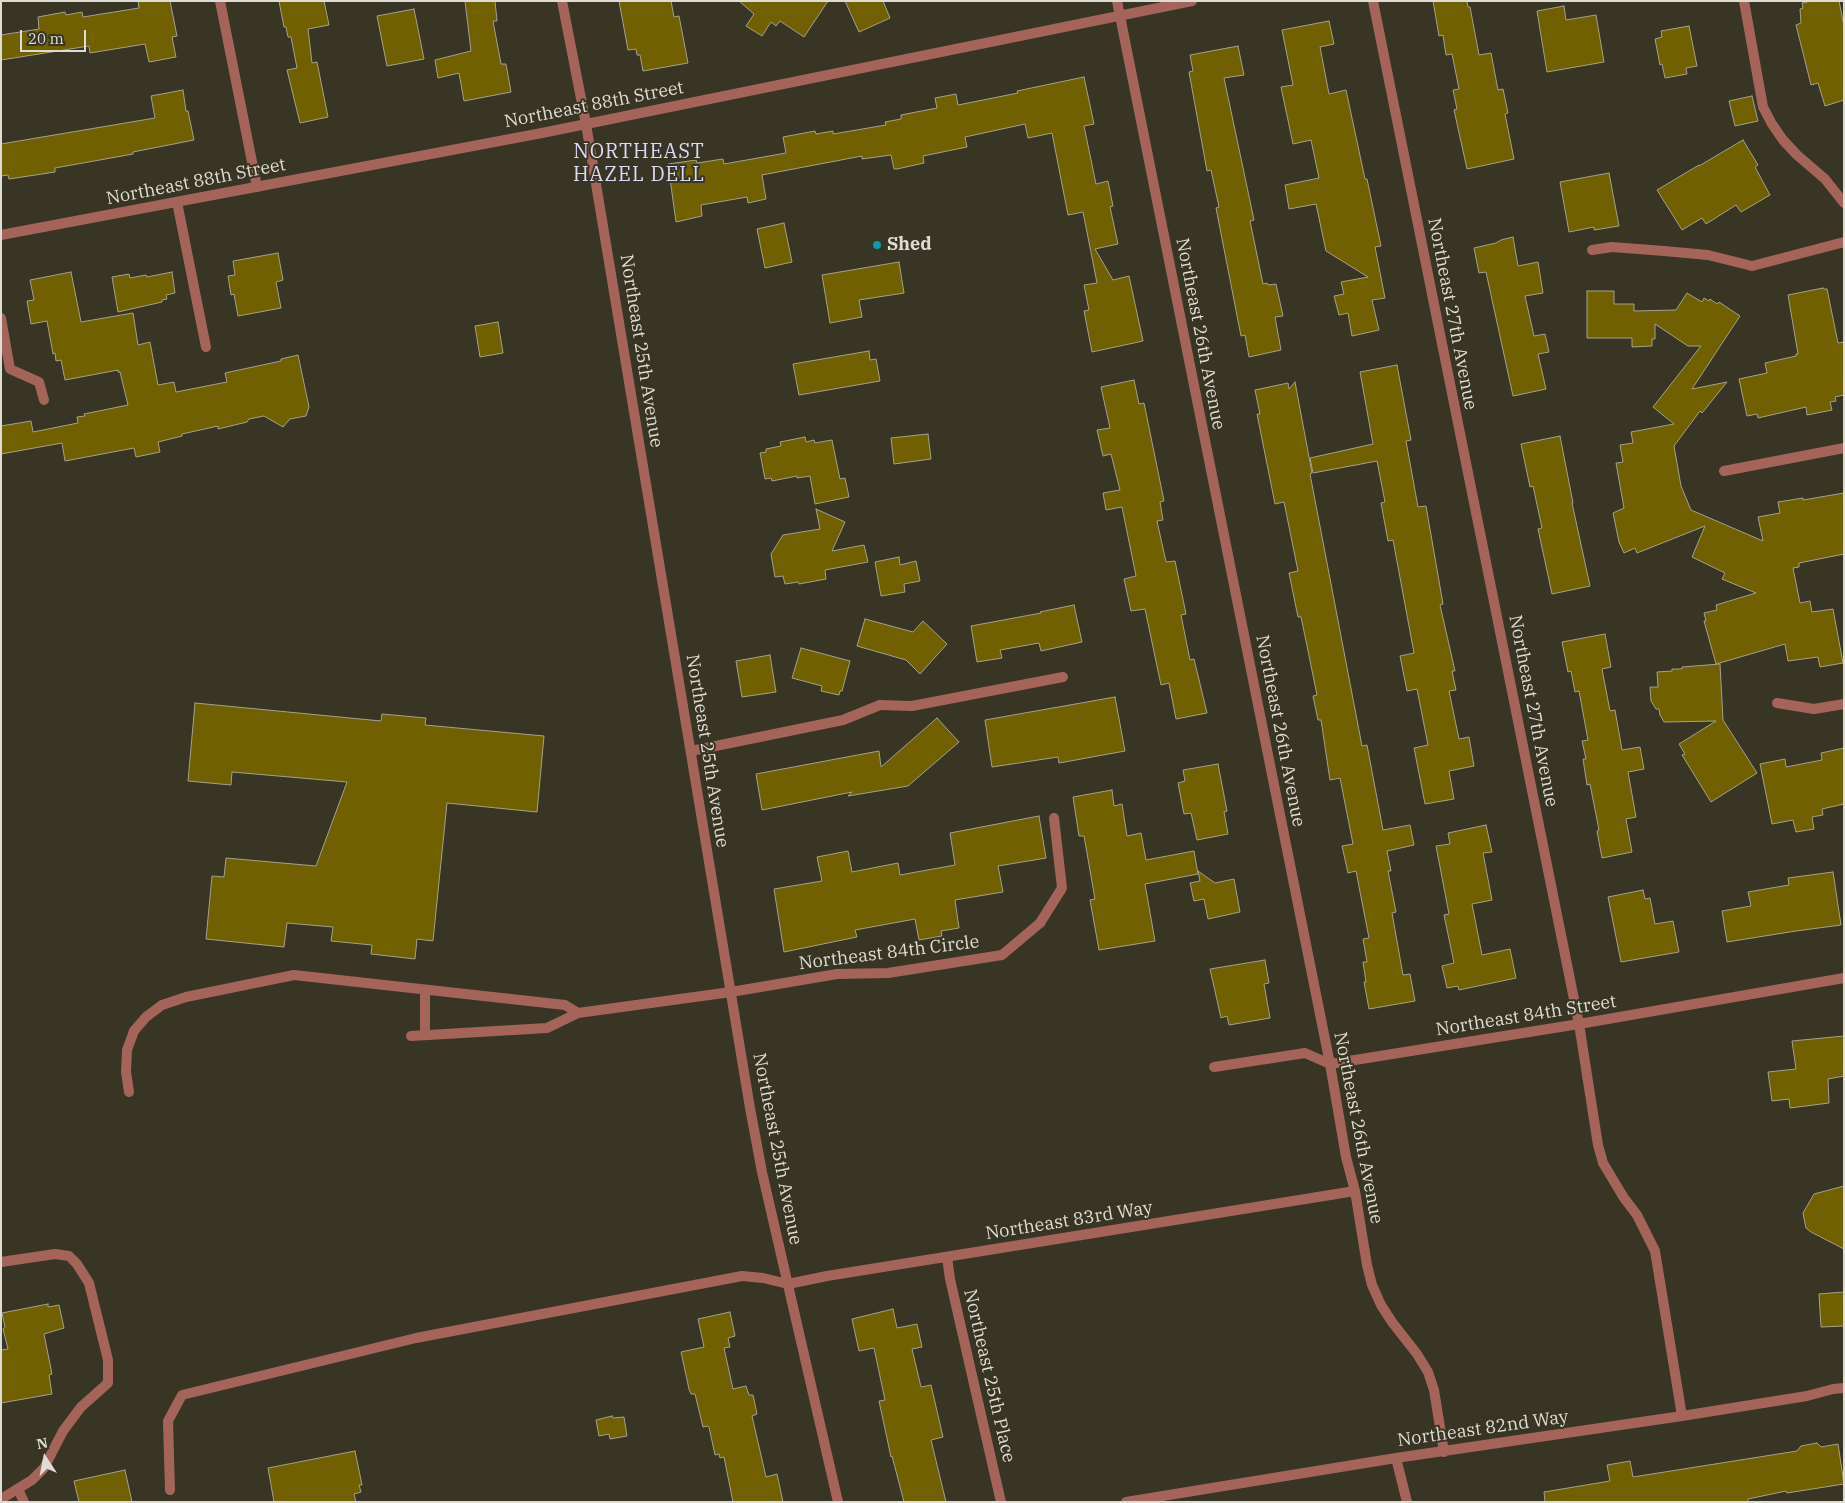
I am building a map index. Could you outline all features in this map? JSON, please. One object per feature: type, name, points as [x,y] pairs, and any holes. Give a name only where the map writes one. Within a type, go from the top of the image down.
[{"type":"street","points":[[220,1],[257,187]]},
{"type":"street","name":"Northeast 25th Avenue","points":[[562,1],[586,124],[762,1172],[838,1502]]},
{"type":"street","name":"Northeast 26th Avenue","points":[[1117,1],[1330,1064],[1346,1156],[1355,1191],[1367,1265],[1372,1285],[1385,1311],[1418,1354],[1428,1372],[1434,1390],[1444,1452]]},
{"type":"street","name":"Northeast 88th Street","points":[[1,235],[586,124],[1192,1]]},
{"type":"street","name":"Northeast 27th Avenue","points":[[1373,1],[1579,1024],[1598,1145],[1604,1163],[1624,1198],[1637,1215],[1655,1251],[1682,1416]]},
{"type":"street","points":[[1744,1],[1763,107],[1783,140],[1825,179],[1844,203]]},
{"type":"street","points":[[177,202],[206,347]]},
{"type":"street","points":[[1592,250],[1612,247],[1708,255],[1752,266],[1844,242]]},
{"type":"street","points":[[1,318],[10,369],[39,382],[44,400]]},
{"type":"street","points":[[1724,471],[1844,448]]},
{"type":"street","points":[[691,751],[843,720],[880,705],[912,706],[1063,677]]},
{"type":"street","points":[[1777,703],[1814,709],[1844,704]]},
{"type":"street","name":"Northeast 84th Circle","points":[[578,1013],[731,992],[838,974],[888,973],[1002,954],[1040,923],[1062,888],[1054,818]]},
{"type":"street","points":[[129,1092],[126,1072],[127,1050],[134,1031],[146,1017],[162,1005],[186,997],[294,976],[565,1005],[578,1013]]},
{"type":"street","name":"Northeast 84th Street","points":[[1330,1064],[1579,1024],[1844,978]]},
{"type":"street","points":[[424,1035],[425,990]]},
{"type":"street","points":[[411,1036],[547,1028],[578,1013]]},
{"type":"street","points":[[1214,1067],[1305,1053],[1330,1064]]},
{"type":"street","name":"Northeast 83rd Way","points":[[788,1284],[1355,1191]]},
{"type":"street","points":[[1,1262],[55,1254],[68,1256],[77,1264],[89,1283],[108,1360],[108,1383],[89,1398],[63,1431],[44,1468],[32,1480],[1,1499]]},
{"type":"street","name":"Northeast 25th Place","points":[[947,1257],[950,1279],[1002,1502]]},
{"type":"street","points":[[170,1490],[168,1421],[182,1395],[416,1338],[742,1276],[763,1278],[788,1284]]},
{"type":"street","name":"Northeast 82nd Way","points":[[1126,1502],[1396,1458],[1682,1416],[1807,1396],[1834,1388],[1844,1388]]},
{"type":"street","points":[[1396,1458],[1407,1502]]},
{"type":"street","points":[[18,1489],[24,1502]]},
{"type":"building","points":[[138,1],[170,1],[177,36],[172,37],[176,57],[149,62],[145,44],[90,53],[89,46],[1,60],[1,35],[39,29],[38,17],[65,12],[66,15],[82,12],[83,17],[139,8]]},
{"type":"building","points":[[279,1],[324,1],[329,25],[308,29],[312,63],[317,62],[328,117],[300,123],[287,70],[297,68],[291,37],[288,37],[286,27],[284,27]]},
{"type":"building","points":[[465,1],[495,1],[497,21],[493,21],[501,64],[506,64],[511,92],[464,101],[459,73],[438,78],[435,60],[471,51]]},
{"type":"building","points":[[619,1],[671,1],[674,17],[679,16],[688,63],[643,71],[640,55],[637,55],[636,49],[628,50]]},
{"type":"building","points":[[739,1],[828,1],[804,37],[780,21],[776,26],[771,22],[762,36],[746,26],[754,14]]},
{"type":"building","points":[[845,1],[883,1],[890,18],[859,32]]},
{"type":"building","points":[[1433,1],[1467,1],[1468,7],[1470,7],[1479,55],[1491,53],[1498,90],[1503,89],[1508,113],[1505,114],[1514,159],[1467,169],[1454,110],[1457,109],[1453,90],[1459,89],[1452,54],[1446,55],[1443,35],[1439,36]]},
{"type":"building","points":[[1839,1],[1844,26],[1844,100],[1825,106],[1818,83],[1811,85],[1796,25],[1801,23],[1800,9],[1803,8],[1802,3]]},
{"type":"building","points":[[1564,6],[1566,20],[1596,15],[1604,62],[1547,72],[1537,11]]},
{"type":"building","points":[[414,9],[424,59],[387,66],[377,16]]},
{"type":"building","points":[[1329,21],[1334,44],[1320,47],[1329,94],[1346,90],[1381,246],[1375,247],[1385,298],[1372,300],[1379,330],[1352,336],[1348,313],[1339,315],[1334,296],[1344,294],[1341,282],[1368,277],[1326,251],[1316,204],[1289,209],[1285,185],[1319,178],[1311,140],[1293,144],[1281,87],[1293,85],[1282,30]]},
{"type":"building","points":[[1689,26],[1697,66],[1686,68],[1687,74],[1665,78],[1662,64],[1660,65],[1655,39],[1662,37],[1661,31]]},
{"type":"building","points":[[1238,46],[1244,75],[1224,78],[1254,220],[1250,221],[1263,284],[1276,284],[1283,316],[1275,317],[1281,350],[1249,357],[1245,335],[1241,336],[1216,208],[1219,207],[1211,170],[1207,171],[1189,72],[1193,71],[1190,55]]},
{"type":"building","points":[[1084,77],[1094,124],[1084,126],[1096,184],[1108,181],[1113,206],[1110,207],[1118,244],[1095,249],[1113,280],[1129,276],[1143,341],[1092,352],[1084,311],[1089,310],[1084,285],[1097,283],[1083,212],[1068,215],[1052,133],[1028,138],[1025,124],[965,137],[967,147],[923,156],[924,163],[897,169],[894,169],[891,155],[862,159],[862,156],[762,175],[766,199],[748,203],[747,197],[701,205],[702,216],[676,222],[668,164],[696,160],[697,163],[723,159],[724,164],[786,153],[783,137],[815,131],[816,134],[833,131],[833,134],[886,125],[885,122],[901,119],[901,115],[937,108],[935,98],[956,94],[958,105]]},
{"type":"building","points":[[183,90],[186,111],[188,111],[194,140],[133,152],[133,154],[55,168],[55,172],[9,179],[8,175],[1,176],[1,144],[155,118],[151,96]]},
{"type":"building","points":[[1752,96],[1758,121],[1735,126],[1729,101]]},
{"type":"building","points":[[1743,140],[1758,165],[1755,167],[1770,195],[1741,212],[1736,205],[1706,224],[1702,218],[1682,230],[1657,190]]},
{"type":"building","points":[[1609,173],[1619,226],[1594,230],[1594,227],[1569,232],[1560,182]]},
{"type":"building","points":[[784,223],[792,262],[765,268],[757,229]]},
{"type":"building","points":[[1513,237],[1518,266],[1538,262],[1543,293],[1525,296],[1534,336],[1545,334],[1549,352],[1538,354],[1546,389],[1513,396],[1486,272],[1479,273],[1474,248]]},
{"type":"building","points":[[278,253],[283,280],[276,282],[281,308],[238,316],[234,294],[231,295],[228,276],[235,275],[233,261]]},
{"type":"building","points":[[899,262],[904,293],[859,300],[862,317],[830,323],[822,275]]},
{"type":"building","points":[[71,272],[81,322],[133,313],[138,345],[150,342],[158,385],[174,382],[176,392],[227,382],[225,373],[281,361],[281,359],[298,355],[309,407],[306,416],[290,419],[283,427],[264,416],[218,429],[218,426],[182,434],[182,436],[158,442],[160,452],[136,457],[134,448],[65,461],[62,443],[1,454],[1,426],[31,421],[33,432],[78,423],[77,417],[85,416],[84,414],[128,405],[118,370],[65,380],[61,360],[56,361],[55,353],[53,354],[47,321],[31,324],[27,301],[34,300],[30,280]]},
{"type":"building","points":[[172,272],[175,293],[166,295],[167,299],[162,300],[162,302],[118,312],[112,277],[129,274],[130,278],[146,275],[147,277]]},
{"type":"building","points":[[1823,288],[1827,289],[1838,343],[1844,342],[1844,395],[1835,397],[1836,401],[1830,402],[1832,410],[1807,415],[1806,407],[1758,418],[1757,414],[1747,416],[1739,379],[1767,373],[1765,363],[1798,354],[1788,295]]},
{"type":"building","points":[[1587,291],[1614,291],[1614,304],[1634,304],[1634,311],[1676,310],[1687,293],[1702,302],[1704,298],[1709,301],[1710,299],[1717,304],[1719,302],[1740,316],[1692,389],[1727,382],[1702,413],[1700,411],[1674,446],[1681,486],[1691,510],[1763,541],[1758,517],[1780,513],[1778,502],[1844,493],[1844,554],[1799,563],[1799,567],[1793,568],[1800,603],[1810,601],[1812,612],[1833,609],[1843,663],[1820,667],[1818,657],[1788,661],[1785,644],[1716,664],[1704,621],[1706,621],[1704,613],[1717,610],[1716,605],[1756,593],[1722,579],[1725,573],[1692,557],[1705,526],[1637,553],[1635,548],[1624,553],[1619,542],[1613,513],[1624,508],[1616,463],[1623,462],[1620,445],[1633,443],[1631,432],[1674,424],[1653,407],[1701,346],[1688,346],[1655,324],[1655,339],[1652,339],[1652,346],[1632,347],[1632,338],[1587,338]]},
{"type":"building","points":[[498,322],[503,353],[480,357],[475,326]]},
{"type":"building","points":[[869,351],[870,360],[876,359],[880,381],[799,395],[793,364]]},
{"type":"building","points":[[1397,365],[1411,440],[1406,441],[1418,507],[1426,506],[1443,604],[1440,605],[1455,671],[1452,671],[1456,690],[1449,691],[1459,739],[1469,737],[1474,766],[1449,771],[1454,799],[1425,804],[1414,748],[1428,745],[1417,689],[1407,691],[1400,656],[1414,653],[1393,540],[1388,541],[1381,503],[1385,502],[1377,461],[1313,473],[1310,458],[1373,444],[1360,372]]},
{"type":"building","points":[[1134,380],[1139,404],[1144,403],[1164,501],[1160,502],[1163,520],[1157,521],[1166,562],[1175,561],[1186,614],[1181,615],[1190,660],[1194,659],[1207,713],[1176,719],[1169,683],[1161,685],[1145,609],[1131,611],[1124,579],[1136,576],[1122,507],[1106,510],[1103,493],[1120,490],[1111,454],[1103,456],[1097,430],[1110,428],[1101,387]]},
{"type":"building","points":[[1295,382],[1312,473],[1310,474],[1362,746],[1367,745],[1383,830],[1410,825],[1414,845],[1387,851],[1391,871],[1388,871],[1396,912],[1392,913],[1403,975],[1410,974],[1415,1001],[1369,1009],[1364,982],[1366,982],[1363,962],[1367,962],[1363,939],[1369,938],[1356,871],[1348,873],[1342,846],[1353,844],[1340,778],[1330,780],[1321,720],[1318,720],[1313,696],[1317,695],[1301,617],[1298,617],[1289,573],[1298,571],[1284,502],[1275,504],[1257,414],[1260,414],[1255,390],[1288,383],[1289,389]]},
{"type":"building","points":[[928,434],[931,459],[894,464],[891,438]]},
{"type":"building","points":[[1560,436],[1590,586],[1552,594],[1538,529],[1542,528],[1533,486],[1530,487],[1521,444]]},
{"type":"building","points":[[805,437],[806,442],[814,440],[815,443],[832,440],[840,479],[845,478],[849,497],[815,504],[810,476],[797,478],[797,476],[772,481],[771,478],[765,479],[760,453],[766,452],[766,449],[781,446],[780,442]]},
{"type":"building","points":[[816,509],[845,522],[832,551],[864,545],[868,562],[825,570],[826,579],[799,584],[798,582],[785,584],[783,576],[775,577],[771,554],[783,535],[820,529]]},
{"type":"building","points":[[899,557],[900,565],[916,561],[920,581],[904,584],[905,592],[881,596],[875,562]]},
{"type":"building","points":[[1074,605],[1082,642],[1041,651],[1039,643],[1000,650],[1002,658],[977,662],[971,626]]},
{"type":"building","points":[[865,619],[913,632],[923,621],[947,644],[920,674],[906,660],[857,646]]},
{"type":"building","points":[[1605,634],[1611,667],[1602,669],[1610,711],[1615,710],[1622,750],[1640,747],[1644,769],[1628,772],[1636,817],[1626,819],[1632,852],[1602,858],[1597,831],[1599,830],[1590,784],[1587,785],[1583,759],[1586,759],[1582,741],[1588,740],[1579,691],[1575,692],[1571,671],[1568,672],[1562,642]]},
{"type":"building","points":[[801,648],[850,661],[842,691],[840,691],[839,695],[821,691],[822,686],[792,678]]},
{"type":"building","points":[[770,655],[776,692],[742,697],[736,661]]},
{"type":"building","points":[[1720,664],[1723,720],[1757,773],[1711,802],[1682,755],[1685,754],[1679,744],[1716,721],[1664,722],[1659,709],[1656,709],[1651,701],[1650,687],[1658,687],[1657,672],[1682,669],[1682,667]]},
{"type":"building","points":[[1115,697],[1125,751],[1059,763],[1058,757],[992,767],[985,720]]},
{"type":"building","points":[[195,703],[381,721],[382,714],[426,718],[425,725],[544,736],[537,812],[447,803],[433,941],[417,939],[415,959],[371,954],[372,945],[331,941],[333,927],[287,923],[284,947],[206,939],[212,876],[224,877],[226,858],[316,866],[347,782],[232,772],[231,785],[188,781]]},
{"type":"building","points":[[937,718],[959,742],[908,786],[848,796],[852,792],[762,810],[756,774],[879,751],[881,767]]},
{"type":"building","points":[[1844,748],[1844,804],[1822,809],[1823,815],[1812,817],[1814,829],[1796,832],[1793,820],[1772,824],[1760,764],[1785,759],[1786,767],[1822,760],[1821,753]]},
{"type":"building","points":[[1218,764],[1227,811],[1224,812],[1228,834],[1197,840],[1191,813],[1184,814],[1178,783],[1185,781],[1183,770]]},
{"type":"building","points":[[1112,790],[1114,806],[1122,804],[1127,836],[1141,833],[1146,860],[1194,851],[1198,874],[1145,884],[1155,941],[1099,950],[1090,900],[1095,899],[1084,836],[1079,836],[1073,797]]},
{"type":"building","points":[[1039,816],[1046,858],[998,866],[1003,892],[955,900],[959,928],[941,931],[942,936],[919,940],[915,919],[855,930],[857,937],[784,952],[774,889],[822,881],[817,857],[848,851],[852,872],[898,863],[900,875],[955,865],[950,833]]},
{"type":"building","points":[[1486,825],[1492,852],[1483,853],[1492,900],[1472,904],[1482,955],[1510,949],[1516,978],[1459,990],[1458,986],[1447,988],[1442,966],[1454,963],[1444,915],[1449,914],[1436,846],[1450,844],[1448,833]]},
{"type":"building","points":[[1198,871],[1215,883],[1234,879],[1240,912],[1208,919],[1204,899],[1194,901],[1190,883],[1200,881]]},
{"type":"building","points":[[1833,872],[1841,925],[1727,942],[1722,911],[1751,906],[1748,892],[1789,885],[1788,878]]},
{"type":"building","points":[[1643,890],[1645,899],[1650,898],[1655,924],[1673,921],[1679,952],[1621,962],[1608,897]]},
{"type":"building","points":[[1265,960],[1269,983],[1264,984],[1270,1018],[1229,1025],[1227,1016],[1221,1018],[1210,969]]},
{"type":"building","points":[[1844,1036],[1844,1076],[1828,1079],[1829,1103],[1790,1108],[1789,1099],[1772,1101],[1768,1072],[1796,1069],[1792,1041]]},
{"type":"building","points":[[1844,1186],[1844,1249],[1806,1228],[1803,1213],[1814,1194]]},
{"type":"building","points":[[1844,1292],[1844,1326],[1821,1327],[1819,1294]]},
{"type":"building","points":[[48,1304],[48,1307],[59,1305],[64,1328],[44,1334],[52,1374],[49,1375],[52,1394],[1,1403],[1,1350],[8,1349],[3,1329],[5,1327],[2,1313]]},
{"type":"building","points":[[893,1309],[897,1328],[917,1324],[922,1347],[912,1349],[921,1387],[931,1385],[943,1437],[931,1440],[946,1502],[904,1502],[891,1457],[879,1401],[885,1400],[874,1348],[859,1351],[852,1319]]},
{"type":"building","points":[[730,1312],[735,1336],[728,1338],[730,1347],[724,1348],[733,1389],[746,1386],[749,1395],[753,1395],[757,1414],[752,1416],[766,1477],[777,1474],[783,1502],[733,1502],[724,1457],[720,1458],[719,1454],[715,1455],[709,1427],[703,1427],[695,1394],[691,1394],[689,1389],[681,1352],[704,1347],[698,1319]]},
{"type":"building","points":[[612,1416],[613,1418],[624,1417],[627,1436],[610,1439],[609,1434],[599,1436],[596,1420]]},
{"type":"building","points":[[1817,1443],[1821,1447],[1838,1444],[1844,1484],[1787,1493],[1786,1491],[1748,1499],[1748,1502],[1545,1502],[1544,1492],[1610,1481],[1607,1465],[1630,1461],[1633,1477],[1797,1451],[1801,1446]]},
{"type":"building","points":[[355,1451],[362,1485],[359,1485],[361,1492],[354,1494],[356,1502],[274,1502],[268,1468]]},
{"type":"building","points":[[125,1470],[132,1502],[79,1502],[74,1481]]},
{"type":"place","name":"Shed","points":[[877,245]]},
{"type":"district","name":"NORTHEAST HAZEL DELL","points":[[639,164]]}]
